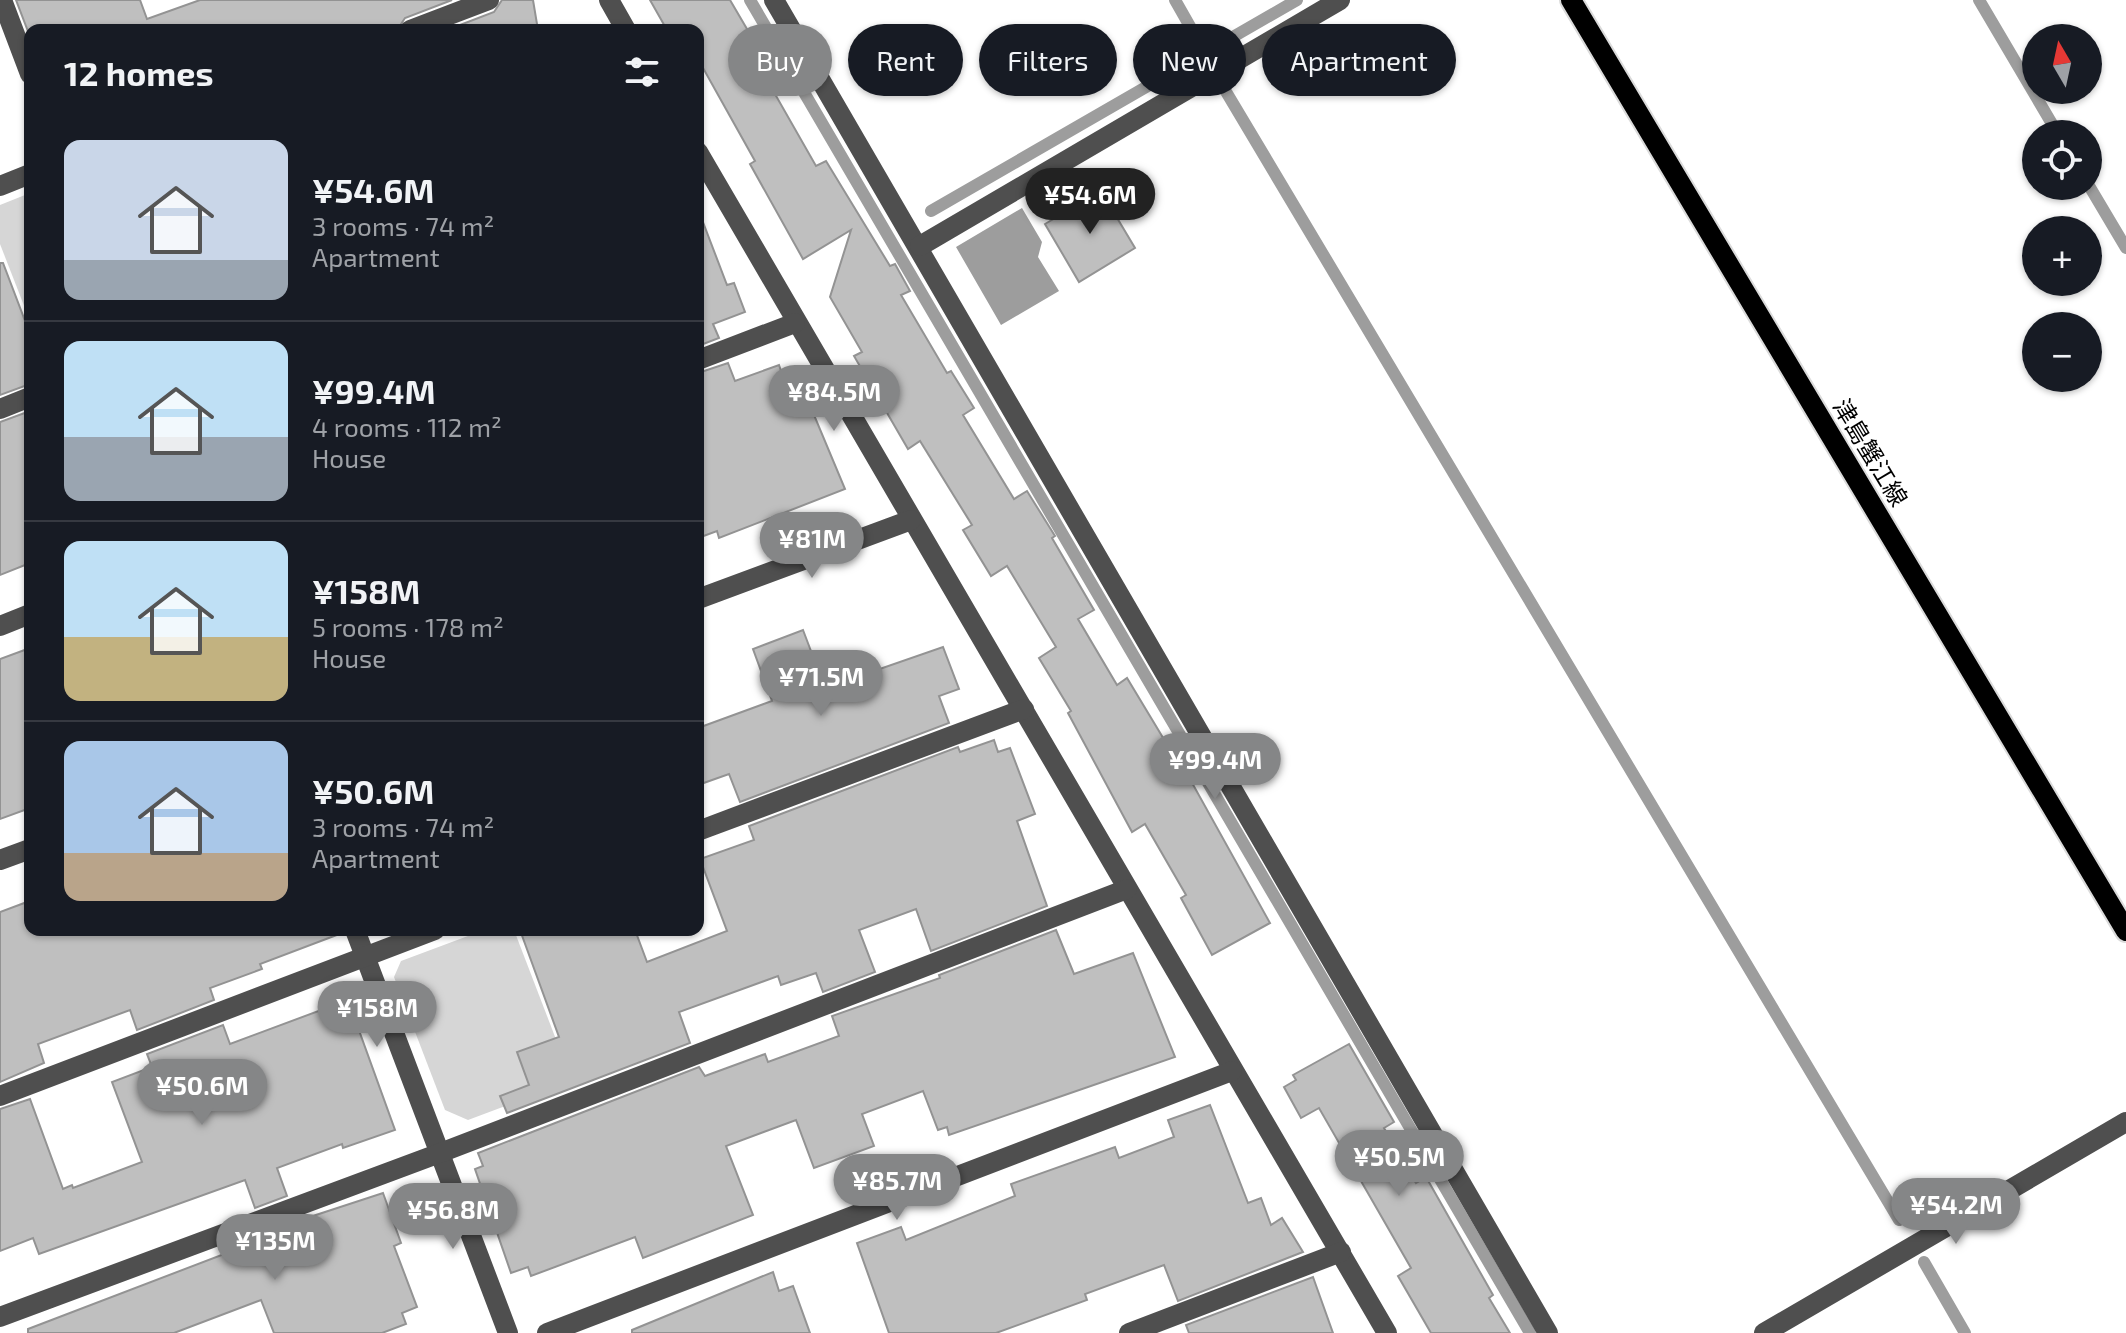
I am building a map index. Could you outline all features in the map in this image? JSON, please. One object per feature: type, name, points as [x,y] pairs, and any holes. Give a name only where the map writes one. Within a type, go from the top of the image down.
[{"type":"main road","name":"津島蟹江線","points":[[1571,0],[2126,931]]},
{"type":"street","points":[[2,0],[24,58]]},
{"type":"street","points":[[426,24],[489,0]]},
{"type":"street","points":[[609,0],[623,24]]},
{"type":"street","points":[[774,0],[920,246],[1548,1333]]},
{"type":"street","points":[[920,246],[1340,0]]},
{"type":"street","points":[[704,163],[1387,1333]]},
{"type":"street","points":[[0,186],[24,176]]},
{"type":"street","points":[[704,358],[795,323]]},
{"type":"street","points":[[0,409],[24,399]]},
{"type":"street","points":[[704,597],[911,520]]},
{"type":"street","points":[[0,626],[24,616]]},
{"type":"street","points":[[704,829],[1024,709]]},
{"type":"street","points":[[0,860],[24,851]]},
{"type":"street","points":[[0,1317],[440,1153],[1127,889]]},
{"type":"street","points":[[357,936],[508,1333]]},
{"type":"street","points":[[0,1096],[419,936]]},
{"type":"street","points":[[547,1333],[1232,1071]]},
{"type":"street","points":[[1764,1333],[2126,1122]]},
{"type":"street","points":[[1129,1333],[1341,1252]]},
{"type":"shaded area","points":[[24,195],[24,306],[0,244],[0,205]]},
{"type":"shaded area","points":[[1022,208],[1042,242],[1038,257],[1059,291],[1001,325],[956,247]]},
{"type":"shaded area","points":[[468,936],[516,936],[572,1081],[468,1120],[445,1110],[394,977],[401,961]]},
{"type":"building","points":[[16,0],[140,0],[147,19],[200,0],[452,0],[405,18],[401,24],[25,24]]},
{"type":"building","points":[[502,0],[533,0],[537,24],[463,24],[494,12]]},
{"type":"building","points":[[650,0],[730,0],[744,24],[728,24],[728,96],[776,96],[816,166],[826,161],[890,266],[895,264],[910,291],[901,295],[947,373],[951,371],[974,408],[963,415],[1014,499],[1027,491],[1094,610],[1078,619],[1117,685],[1127,678],[1168,746],[1171,745],[1270,923],[1212,955],[1181,898],[1186,895],[1145,824],[1132,832],[1068,713],[1071,711],[1039,658],[1056,647],[1007,566],[991,576],[963,530],[972,525],[920,441],[908,449],[854,356],[862,352],[830,297],[851,230],[803,259],[750,164],[755,161],[704,70],[704,24],[664,24]]},
{"type":"building","points":[[1101,191],[1135,248],[1079,282],[1045,224]]},
{"type":"building","points":[[704,225],[727,285],[734,283],[745,312],[713,324],[719,338],[704,344]]},
{"type":"building","points":[[0,263],[3,263],[24,318],[24,386],[0,395]]},
{"type":"building","points":[[728,363],[735,381],[779,365],[790,397],[804,391],[845,489],[719,538],[717,531],[704,536],[704,371]]},
{"type":"building","points":[[24,413],[24,565],[0,575],[0,422]]},
{"type":"building","points":[[803,630],[825,688],[943,647],[959,689],[939,696],[949,723],[740,802],[729,774],[704,783],[704,726],[772,701],[753,649]]},
{"type":"building","points":[[24,650],[24,810],[0,819],[0,659]]},
{"type":"building","points":[[994,740],[998,752],[1010,748],[1035,814],[1017,821],[1047,906],[931,951],[916,909],[859,930],[875,972],[823,992],[816,973],[781,985],[778,976],[679,1012],[690,1043],[507,1113],[500,1096],[529,1085],[517,1052],[559,1037],[522,936],[637,936],[647,962],[727,931],[704,870],[704,858],[754,840],[749,826],[958,747],[960,752]]},
{"type":"building","points":[[24,903],[24,936],[334,936],[260,964],[262,969],[210,988],[214,1000],[137,1030],[130,1010],[38,1044],[44,1063],[0,1082],[0,912]]},
{"type":"building","points":[[1056,930],[1074,974],[1133,953],[1175,1057],[949,1135],[947,1127],[938,1130],[923,1091],[862,1114],[874,1146],[814,1168],[796,1120],[726,1146],[753,1215],[643,1258],[635,1237],[531,1276],[528,1267],[511,1273],[475,1169],[483,1166],[478,1153],[699,1067],[705,1076],[765,1054],[768,1062],[839,1036],[832,1016],[940,978],[939,975]]},
{"type":"building","points":[[348,1000],[395,1130],[343,1148],[342,1144],[277,1168],[287,1196],[255,1208],[245,1180],[39,1254],[33,1238],[0,1251],[0,1109],[30,1099],[63,1189],[72,1185],[73,1188],[142,1162],[112,1082],[152,1067],[147,1054],[223,1025],[230,1044]]},
{"type":"building","points":[[1349,1044],[1394,1122],[1384,1128],[1416,1183],[1426,1177],[1493,1295],[1489,1298],[1510,1333],[1431,1333],[1398,1276],[1411,1268],[1319,1108],[1301,1118],[1284,1087],[1296,1080],[1293,1075]]},
{"type":"building","points":[[1210,1105],[1248,1203],[1261,1198],[1271,1225],[1282,1218],[1303,1252],[1178,1301],[1164,1265],[1085,1294],[1087,1300],[996,1333],[889,1333],[857,1243],[901,1227],[906,1240],[1015,1196],[1011,1184],[1115,1147],[1119,1158],[1174,1137],[1168,1120]]},
{"type":"building","points":[[383,1193],[401,1243],[394,1246],[417,1307],[402,1313],[406,1324],[382,1333],[274,1333],[261,1300],[174,1333],[28,1333],[28,1329],[266,1238],[264,1232]]},
{"type":"building","points":[[773,1272],[779,1291],[793,1286],[810,1333],[632,1333],[632,1330]]},
{"type":"building","points":[[1313,1277],[1333,1333],[1189,1333],[1186,1325]]},
{"type":"waterway","points":[[750,0],[1530,1333]]},
{"type":"waterway","points":[[1175,0],[1189,24]]},
{"type":"waterway","points":[[931,211],[1297,0]]},
{"type":"waterway","points":[[1979,0],[2050,120]]},
{"type":"waterway","points":[[1229,96],[1899,1220]]},
{"type":"waterway","points":[[2098,200],[2126,248]]},
{"type":"waterway","points":[[1924,1262],[1965,1333]]}]
